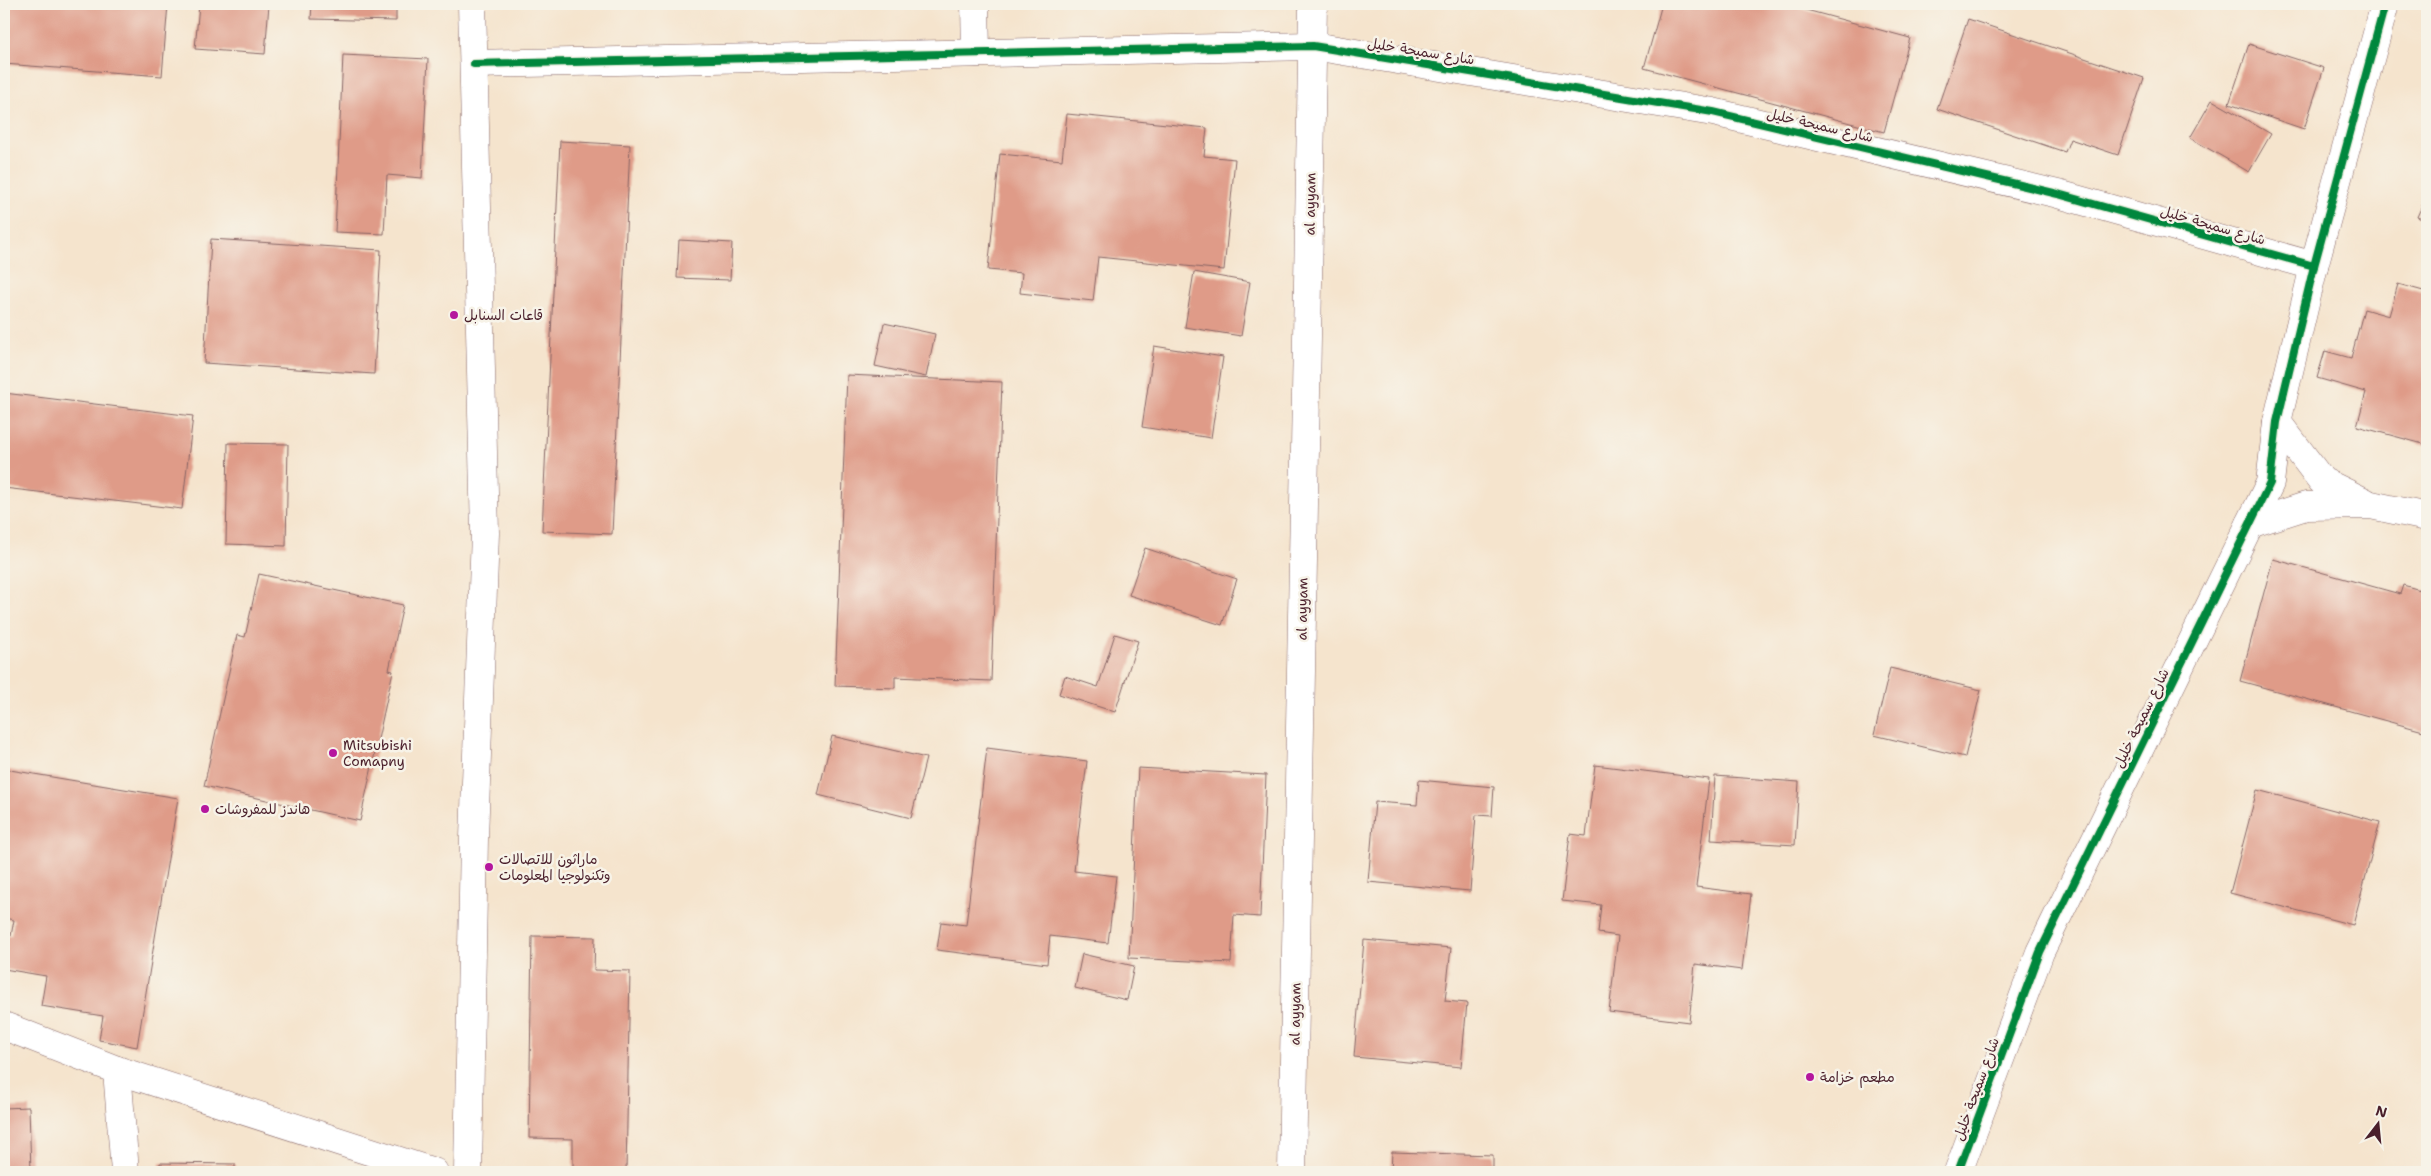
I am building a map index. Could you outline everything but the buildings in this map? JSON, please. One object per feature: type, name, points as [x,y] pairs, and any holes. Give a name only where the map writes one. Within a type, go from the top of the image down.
[{"type":"street","points":[[468,1172],[474,838],[485,533],[472,4]]},
{"type":"street","points":[[975,4],[976,53]]},
{"type":"street","name":"al ayyam","points":[[1292,1172],[1313,4]]},
{"type":"street","name":"شارع سميحة خليل","points":[[1958,1172],[2040,952],[2270,483],[2277,422],[2314,266],[2385,4]]},
{"type":"street","name":"شارع سميحة خليل","points":[[474,64],[1313,46],[1712,112],[2058,194],[2314,266]]},
{"type":"street","points":[[2277,422],[2322,481],[2371,505]]},
{"type":"street","points":[[2250,524],[2306,506],[2371,505],[2427,517]]},
{"type":"street","points":[[4,1026],[117,1070],[434,1172]]},
{"type":"street","points":[[117,1070],[126,1172]]},
{"type":"street","points":[[1936,1172],[1954,1172]]},
{"type":"cycle path","points":[[1958,1172],[2040,952],[2270,483],[2277,422],[2314,266],[2385,4]]},
{"type":"cycle path","points":[[474,64],[1313,46],[1713,112],[2058,194],[2314,266]]},
{"type":"place","name":"قاعات السنابل","points":[[454,315]]},
{"type":"place","name":"Mitsubishi Comapny","points":[[333,753]]},
{"type":"place","name":"هاندز للمفروشات","points":[[205,809]]},
{"type":"place","name":"ماراثون للاتصالات وتكنولوجيا المعلومات","points":[[489,867]]},
{"type":"place","name":"مطعم خزامة","points":[[1810,1077]]}]
